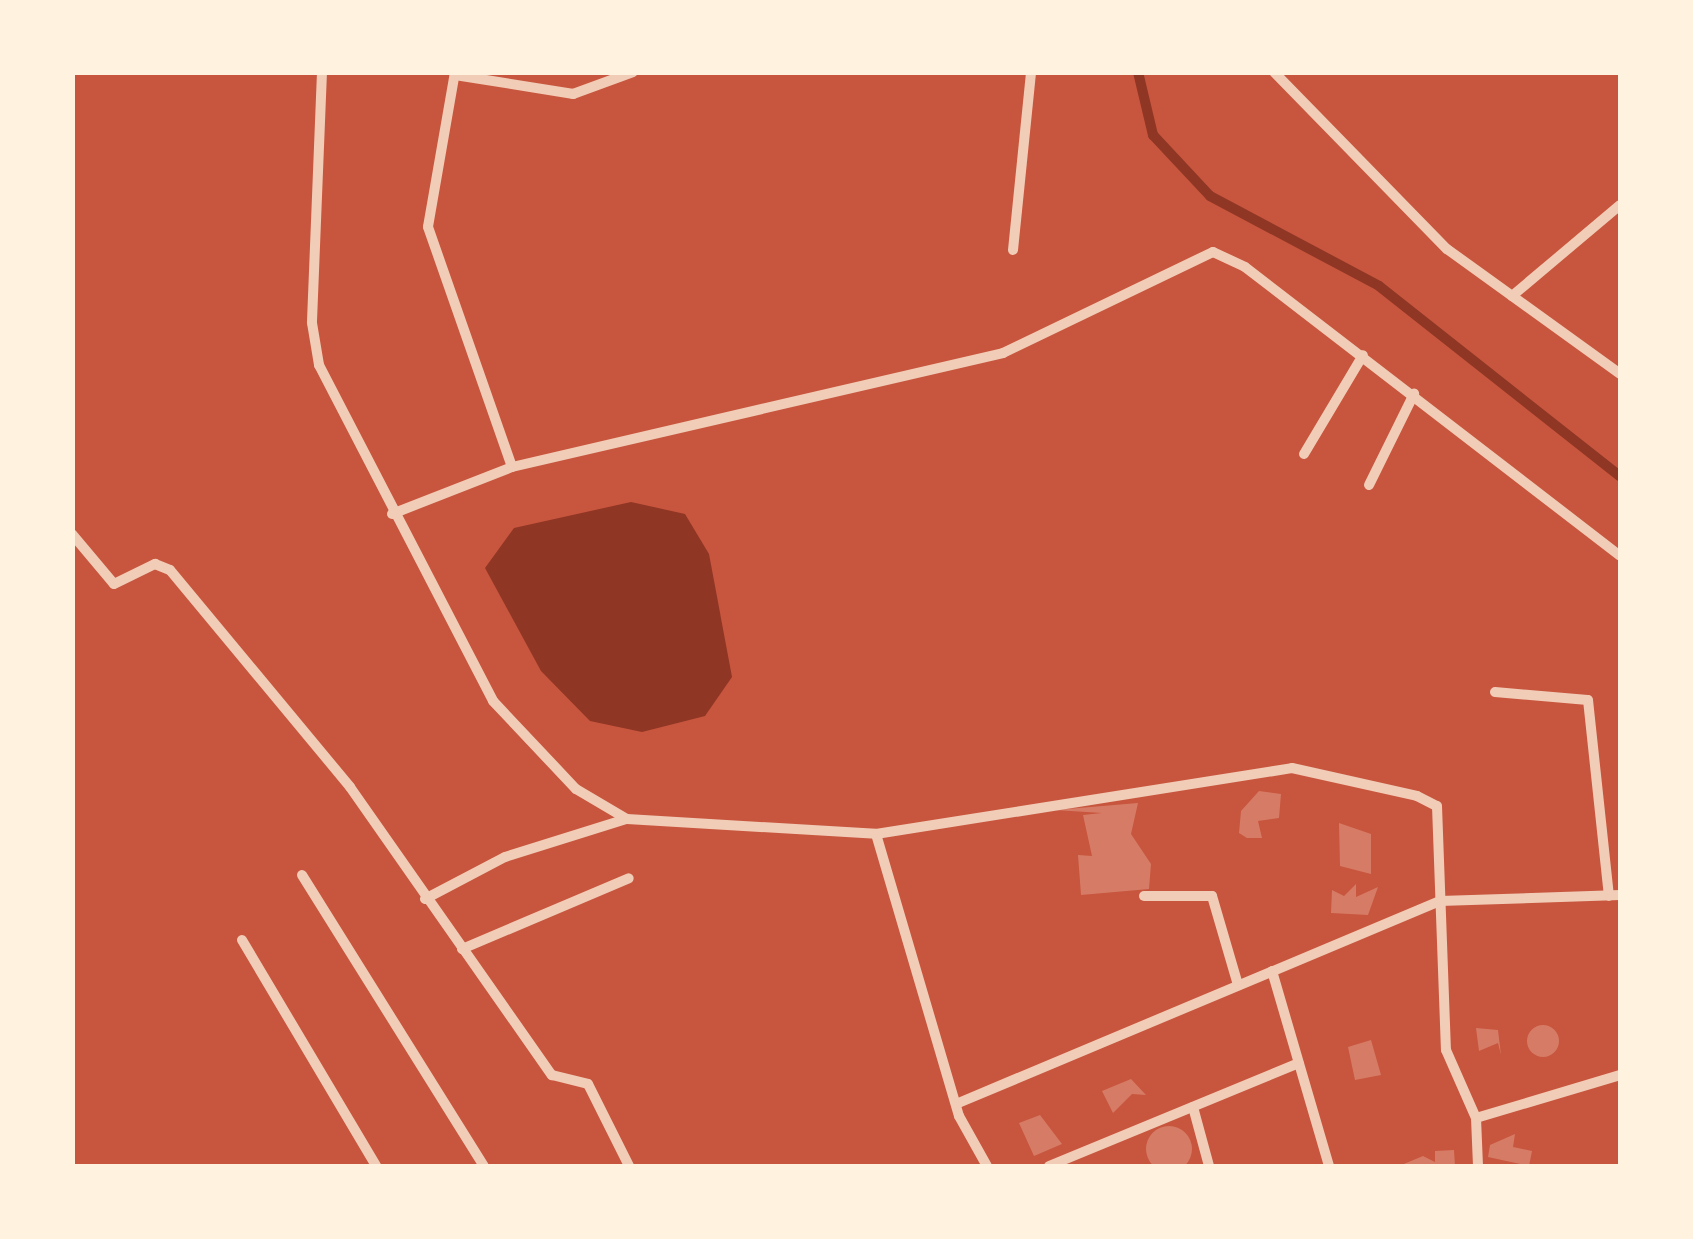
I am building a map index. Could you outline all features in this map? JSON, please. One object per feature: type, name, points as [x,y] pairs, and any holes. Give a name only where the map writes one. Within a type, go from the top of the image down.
[{"type":"street","points":[[322,72],[312,323],[334,402],[510,726],[576,789],[627,819]]},
{"type":"street","points":[[512,467],[428,227],[428,194],[455,74],[574,94],[633,72]]},
{"type":"street","points":[[1013,250],[1030,72]]},
{"type":"street","points":[[1274,72],[1447,249],[1620,374]]},
{"type":"street","points":[[1512,296],[1620,205]]},
{"type":"street","points":[[392,514],[442,487],[512,467],[1003,353],[1213,252],[1363,355],[1620,556]]},
{"type":"street","points":[[1304,454],[1363,355]]},
{"type":"street","points":[[1369,484],[1414,394]]},
{"type":"street","points":[[72,534],[114,584],[155,564],[170,570],[338,772],[552,1075],[588,1084],[629,1166]]},
{"type":"street","points":[[956,1104],[1440,901],[1615,895],[1588,700],[1495,692]]},
{"type":"street","points":[[425,899],[505,857],[627,819],[876,834],[1292,768],[1437,806],[1446,1050],[1476,1118],[1478,1166]]},
{"type":"street","points":[[876,834],[956,1104],[987,1166]]},
{"type":"street","points":[[302,875],[484,1166]]},
{"type":"street","points":[[462,949],[629,878]]},
{"type":"street","points":[[1144,896],[1212,896],[1238,986]]},
{"type":"street","points":[[242,940],[376,1166]]},
{"type":"street","points":[[1272,971],[1329,1166]]},
{"type":"street","points":[[1049,1166],[1299,1063]]},
{"type":"street","points":[[1476,1118],[1620,1075]]},
{"type":"street","points":[[1193,1107],[1209,1166]]},
{"type":"shaded area","points":[[631,502],[685,514],[709,554],[732,677],[705,716],[642,732],[590,721],[541,671],[485,568],[514,528]]},
{"type":"building","points":[[1259,791],[1281,794],[1279,818],[1258,821],[1262,838],[1247,838],[1239,833],[1241,811]]},
{"type":"building","points":[[1138,803],[1131,834],[1151,864],[1149,889],[1081,895],[1078,855],[1092,856],[1083,815],[1102,813],[1055,810]]},
{"type":"building","points":[[1339,823],[1371,834],[1371,874],[1340,866]]},
{"type":"building","points":[[1356,884],[1356,897],[1378,887],[1368,915],[1331,913],[1332,890],[1344,896]]},
{"type":"building","points":[[1543,1025],[1554,1030],[1559,1041],[1554,1052],[1543,1057],[1532,1052],[1527,1041],[1532,1030]]},
{"type":"building","points":[[1476,1028],[1498,1030],[1501,1055],[1498,1043],[1479,1051]]},
{"type":"building","points":[[1371,1040],[1381,1075],[1355,1080],[1348,1047]]},
{"type":"building","points":[[1131,1079],[1146,1095],[1132,1094],[1113,1113],[1102,1091]]},
{"type":"building","points":[[1040,1115],[1062,1144],[1034,1156],[1019,1123]]},
{"type":"building","points":[[1169,1126],[1185,1133],[1192,1149],[1185,1165],[1169,1172],[1153,1165],[1146,1149],[1153,1133]]},
{"type":"building","points":[[1515,1134],[1513,1147],[1532,1151],[1529,1166],[1488,1157],[1490,1145]]},
{"type":"building","points":[[1454,1150],[1455,1166],[1399,1166],[1423,1156],[1435,1162],[1435,1151]]},
{"type":"waterway","points":[[1138,72],[1153,135],[1210,196],[1379,286],[1620,476]]}]
